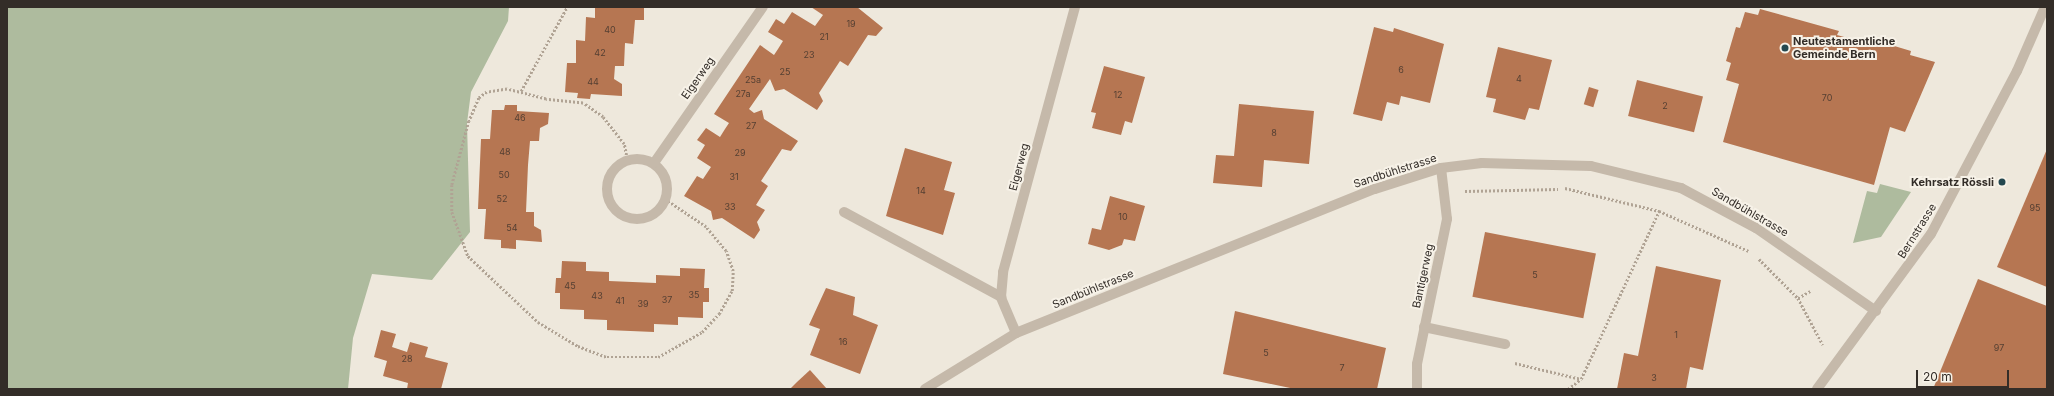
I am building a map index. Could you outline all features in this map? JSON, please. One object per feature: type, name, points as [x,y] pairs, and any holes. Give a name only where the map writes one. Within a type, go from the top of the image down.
[{"type":"street","name":"Eigerweg","points":[[654,163],[763,7]]},
{"type":"street","name":"Eigerweg","points":[[1016,333],[1001,297],[1003,272],[1075,7]]},
{"type":"street","name":"Bernstrasse","points":[[1820,385],[1876,311],[1931,234],[2017,71],[2045,7]]},
{"type":"street","points":[[641,158],[654,163],[663,173],[668,186],[666,200],[649,217],[638,220],[618,213],[608,200],[606,184],[610,173],[627,160],[641,158]]},
{"type":"street","name":"Sandbühlstrasse","points":[[925,389],[1016,333],[1375,189],[1441,168],[1482,163],[1591,166],[1681,188],[1756,228],[1876,311]]},
{"type":"street","name":"Bantigerweg","points":[[1417,389],[1417,364],[1447,219],[1447,192],[1441,168]]},
{"type":"street","points":[[844,212],[1001,297]]},
{"type":"street","points":[[1424,328],[1505,344]]},
{"type":"path","points":[[521,90],[567,7]]},
{"type":"path","points":[[627,160],[624,144],[607,122],[583,103],[546,99],[521,90],[495,89],[479,98],[458,161],[452,212],[468,256],[538,322],[578,346],[607,357],[633,359],[658,357],[702,332],[719,314],[732,291],[733,271],[726,252],[706,227],[666,200]]},
{"type":"path","points":[[1447,192],[1565,188],[1660,211],[1755,254],[1798,298],[1834,366]]},
{"type":"path","points":[[1568,389],[1581,379],[1660,211]]},
{"type":"green space","points":[[7,7],[509,7],[508,21],[471,92],[467,123],[470,232],[432,280],[372,274],[353,338],[348,389],[7,389]]},
{"type":"green space","points":[[1880,184],[1911,192],[1881,237],[1853,243],[1867,191],[1877,193]]},
{"type":"building","points":[[595,7],[644,7],[644,20],[635,20],[633,44],[625,43],[624,66],[615,66],[614,79],[622,84],[622,96],[591,94],[590,99],[577,98],[578,93],[565,92],[567,63],[576,63],[576,40],[585,41],[586,17],[595,18]]},
{"type":"building","points":[[811,7],[857,7],[883,28],[876,36],[868,35],[848,66],[840,61],[819,93],[823,101],[817,110],[784,89],[775,91],[770,79],[749,109],[754,113],[762,110],[764,119],[798,141],[791,151],[782,149],[761,181],[768,186],[756,205],[765,210],[757,222],[760,230],[754,239],[722,218],[713,220],[711,211],[684,196],[697,176],[703,179],[711,167],[697,158],[705,145],[697,140],[706,128],[720,137],[729,123],[714,114],[760,45],[774,55],[778,49],[783,41],[768,32],[776,19],[784,24],[792,12],[815,26],[823,15]]},
{"type":"building","points":[[1760,9],[1839,31],[1837,35],[1869,44],[1871,39],[1911,51],[1910,55],[1935,62],[1905,132],[1890,127],[1874,185],[1723,142],[1739,84],[1726,80],[1731,63],[1726,61],[1736,27],[1740,28],[1745,12],[1758,15]]},
{"type":"building","points":[[1374,27],[1393,32],[1394,28],[1444,44],[1430,103],[1401,96],[1399,105],[1387,102],[1382,121],[1353,114]]},
{"type":"building","points":[[1498,47],[1552,60],[1539,110],[1529,108],[1525,120],[1493,112],[1496,99],[1486,97]]},
{"type":"building","points":[[1104,66],[1145,77],[1132,123],[1125,121],[1121,135],[1092,128],[1096,113],[1091,112]]},
{"type":"building","points":[[1637,80],[1703,96],[1694,132],[1628,116]]},
{"type":"building","points":[[1589,87],[1599,90],[1593,107],[1584,104]]},
{"type":"building","points":[[1239,104],[1314,111],[1309,164],[1264,160],[1262,187],[1213,183],[1216,155],[1234,156]]},
{"type":"building","points":[[505,105],[517,105],[517,111],[549,113],[548,124],[540,128],[539,141],[530,141],[528,165],[526,212],[534,212],[534,226],[541,230],[542,242],[516,240],[516,249],[501,248],[501,240],[484,239],[486,209],[478,209],[481,139],[490,139],[492,110],[504,110]]},
{"type":"building","points":[[905,148],[952,162],[944,190],[955,193],[943,235],[886,216]]},
{"type":"building","points":[[2047,149],[2047,287],[1997,267]]},
{"type":"building","points":[[1110,196],[1145,206],[1135,241],[1124,239],[1122,245],[1109,250],[1088,244],[1092,228],[1101,230]]},
{"type":"building","points":[[1485,232],[1596,254],[1583,318],[1472,297]]},
{"type":"building","points":[[562,261],[586,262],[586,271],[609,272],[609,281],[656,283],[656,275],[680,276],[680,268],[705,269],[704,288],[709,288],[709,302],[703,302],[703,318],[678,317],[678,325],[654,324],[654,332],[607,330],[607,320],[584,319],[584,310],[560,309],[560,293],[555,293],[556,278],[561,278]]},
{"type":"building","points":[[1656,266],[1721,280],[1703,370],[1690,367],[1686,389],[1617,389],[1624,353],[1638,356]]},
{"type":"building","points":[[1978,279],[2047,306],[2047,389],[1933,389]]},
{"type":"building","points":[[826,288],[855,297],[853,315],[878,325],[860,374],[810,355],[820,329],[809,325]]},
{"type":"building","points":[[1235,311],[1386,348],[1377,389],[1295,389],[1223,374]]},
{"type":"building","points":[[381,330],[396,334],[392,347],[407,352],[410,342],[428,347],[425,357],[448,363],[441,389],[407,389],[408,383],[383,376],[387,361],[374,357]]},
{"type":"building","points":[[810,370],[827,389],[790,389],[797,382]]},
{"type":"place","name":"Neutestamentliche Gemeinde Bern","points":[[1785,48]]},
{"type":"place","name":"Kehrsatz Rössli","points":[[2002,182]]}]
